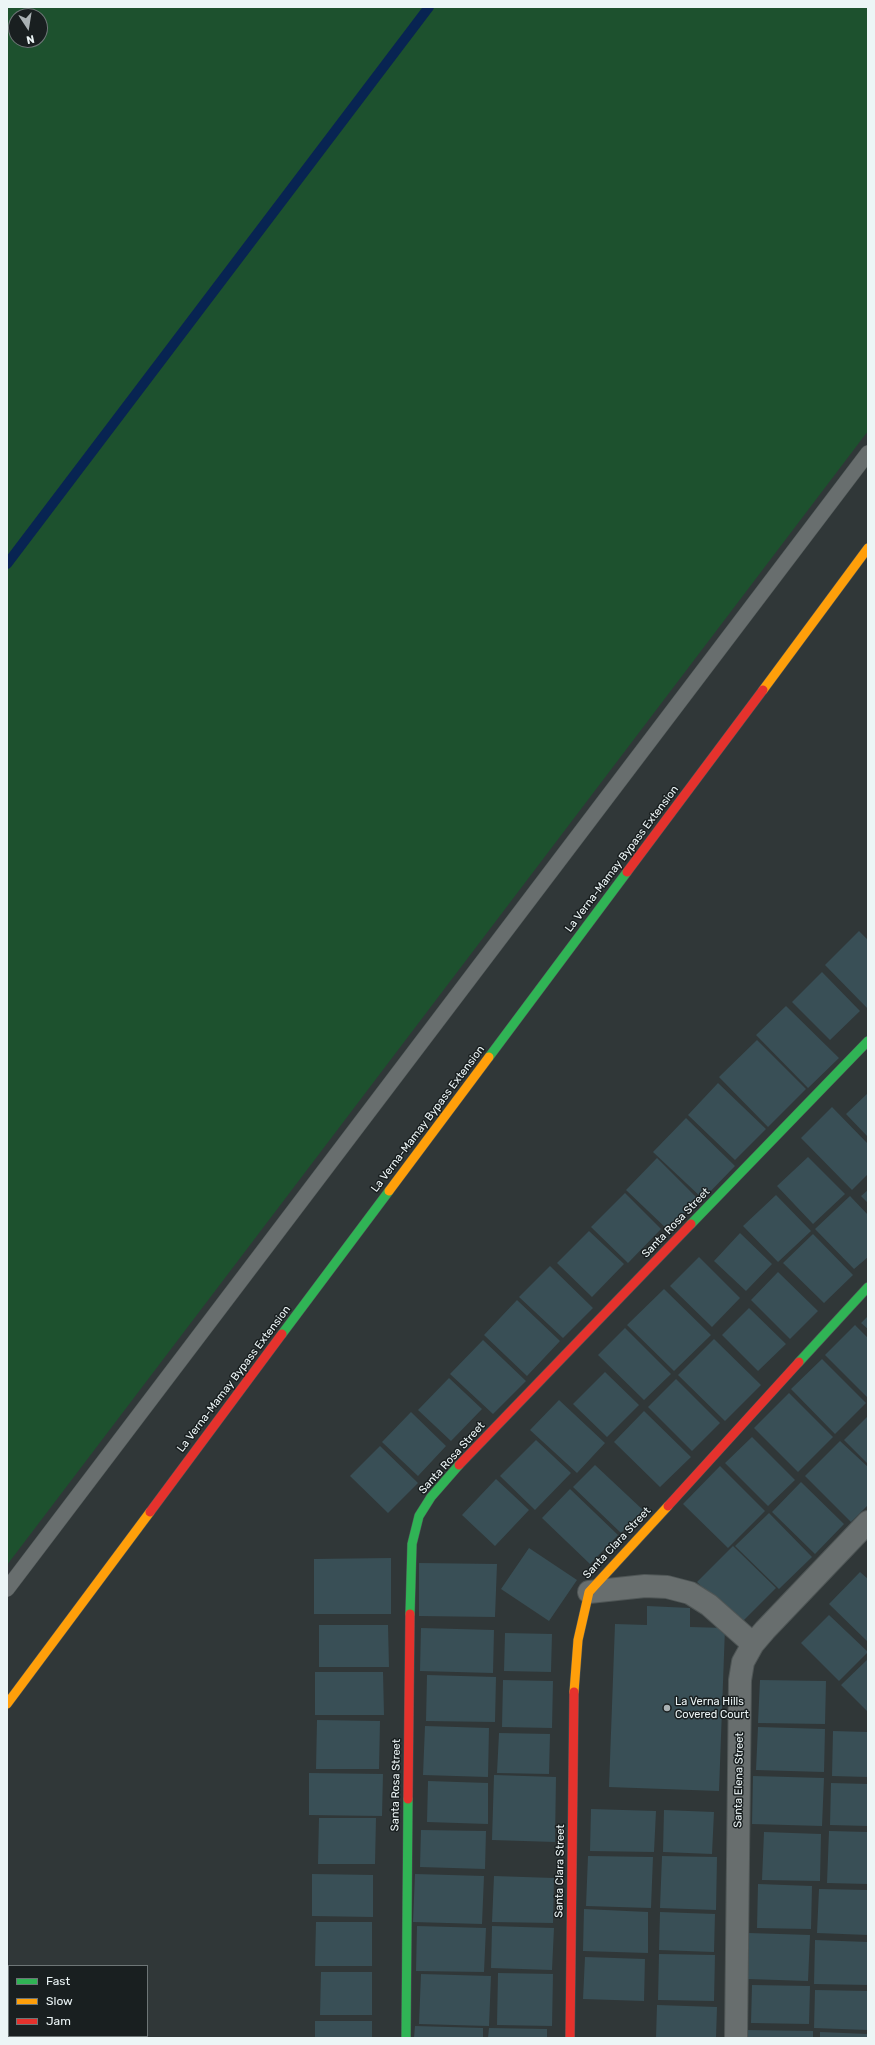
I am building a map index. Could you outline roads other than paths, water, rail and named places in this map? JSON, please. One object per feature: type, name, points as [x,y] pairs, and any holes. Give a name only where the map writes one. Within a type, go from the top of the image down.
[{"type":"street","name":"La Verna-Mamay Bypass Extension","points":[[7,1704],[868,548]]},
{"type":"street","name":"Santa Rosa Street","points":[[406,2038],[410,1578],[412,1544],[419,1516],[431,1497],[456,1468],[868,1041]]},
{"type":"street","name":"Santa Clara Street","points":[[570,2038],[574,1684],[578,1640],[589,1592],[868,1287]]},
{"type":"street","name":"Santa Elena Street","points":[[736,2038],[740,1680],[743,1662],[753,1644],[868,1522]]},
{"type":"street","points":[[589,1592],[645,1586],[667,1587],[690,1593],[709,1605],[753,1644]]},
{"type":"lane","points":[[7,1589],[868,453]]},
{"type":"waterway","points":[[7,564],[429,7]]},
{"type":"place","name":"La Verna Hills Covered Court","points":[[667,1708]]}]
